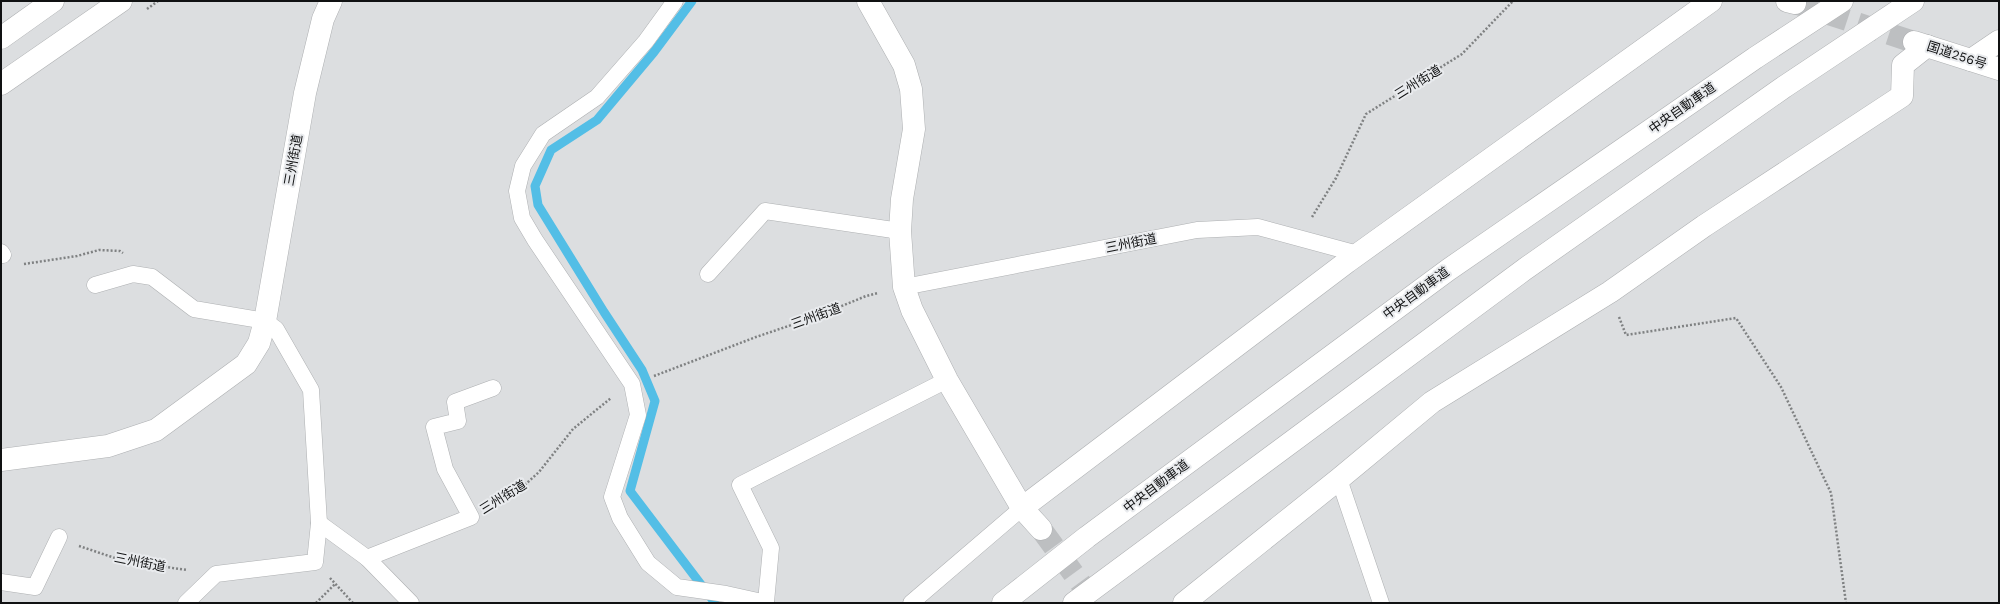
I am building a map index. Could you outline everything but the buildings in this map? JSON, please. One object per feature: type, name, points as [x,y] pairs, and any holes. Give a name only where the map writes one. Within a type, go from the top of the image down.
[{"type":"main road","points":[[1,38],[53,1]]},
{"type":"main road","points":[[1,84],[121,1]]},
{"type":"main road","name":"三州街道","points":[[1,460],[108,446],[156,430],[246,364],[259,344],[265,321],[305,93],[323,19],[331,1]]},
{"type":"main road","points":[[868,1],[904,65],[911,89],[914,129],[902,198],[900,231],[904,287],[912,310],[947,380],[1022,508],[1041,529]]},
{"type":"main road","points":[[1022,508],[1358,254],[1711,1]]},
{"type":"main road","name":"中央自動車道","points":[[1003,603],[1087,537],[1448,270],[1748,63],[1842,1]]},
{"type":"main road","points":[[1074,603],[1524,269],[1784,87],[1913,1]]},
{"type":"main road","points":[[1971,60],[1999,41]]},
{"type":"main road","name":"国道256号","points":[[1610,292],[1704,226],[1902,96],[1903,65],[1921,44],[1999,69]]},
{"type":"main road","points":[[1184,603],[1339,480],[1432,402],[1610,292]]},
{"type":"lane","points":[[675,1],[646,41],[597,97],[543,134],[523,166],[517,191],[522,218],[534,240],[632,384],[638,414],[612,497],[620,518],[648,563],[677,587],[726,594],[766,603],[771,548],[740,485],[947,380]]},
{"type":"lane","points":[[708,274],[765,211],[900,231]]},
{"type":"lane","name":"三州街道","points":[[904,287],[1197,230],[1258,227],[1296,237]]},
{"type":"lane","points":[[1296,237],[1358,254]]},
{"type":"lane","points":[[95,285],[133,274],[152,277],[194,309],[265,321],[276,329],[311,390],[319,523],[315,562],[216,574],[186,603]]},
{"type":"lane","points":[[471,517],[445,469],[434,427],[458,421],[456,402],[494,388]]},
{"type":"lane","points":[[1339,480],[1381,603]]},
{"type":"lane","points":[[911,603],[1022,508]]},
{"type":"lane","name":"三州街道","points":[[367,558],[471,517]]},
{"type":"lane","points":[[319,523],[367,558],[411,603]]},
{"type":"lane","points":[[1,582],[35,588],[59,536]]},
{"type":"path","name":"三州街道","points":[[1296,237],[1311,220],[1336,178],[1366,114],[1462,54],[1513,1]]},
{"type":"path","points":[[2,253],[15,265],[77,256],[99,250],[120,251],[152,277]]},
{"type":"path","name":"三州街道","points":[[653,376],[756,337],[815,317],[866,296],[904,287]]},
{"type":"path","points":[[1610,292],[1626,335],[1736,318],[1782,387],[1832,493],[1846,603]]},
{"type":"path","name":"三州街道","points":[[471,517],[518,491],[539,472],[573,429],[604,403],[632,384]]},
{"type":"path","name":"三州街道","points":[[59,536],[124,561],[216,574]]},
{"type":"path","points":[[315,562],[353,603]]},
{"type":"path","points":[[316,603],[335,584]]},
{"type":"waterway","points":[[692,1],[654,52],[597,120],[551,150],[535,186],[538,205],[604,312],[642,370],[655,401],[630,491],[715,603]]},
{"type":"tunnel","points":[[1795,3],[1914,42]]},
{"type":"tunnel","points":[[1041,529],[1095,603]]}]
